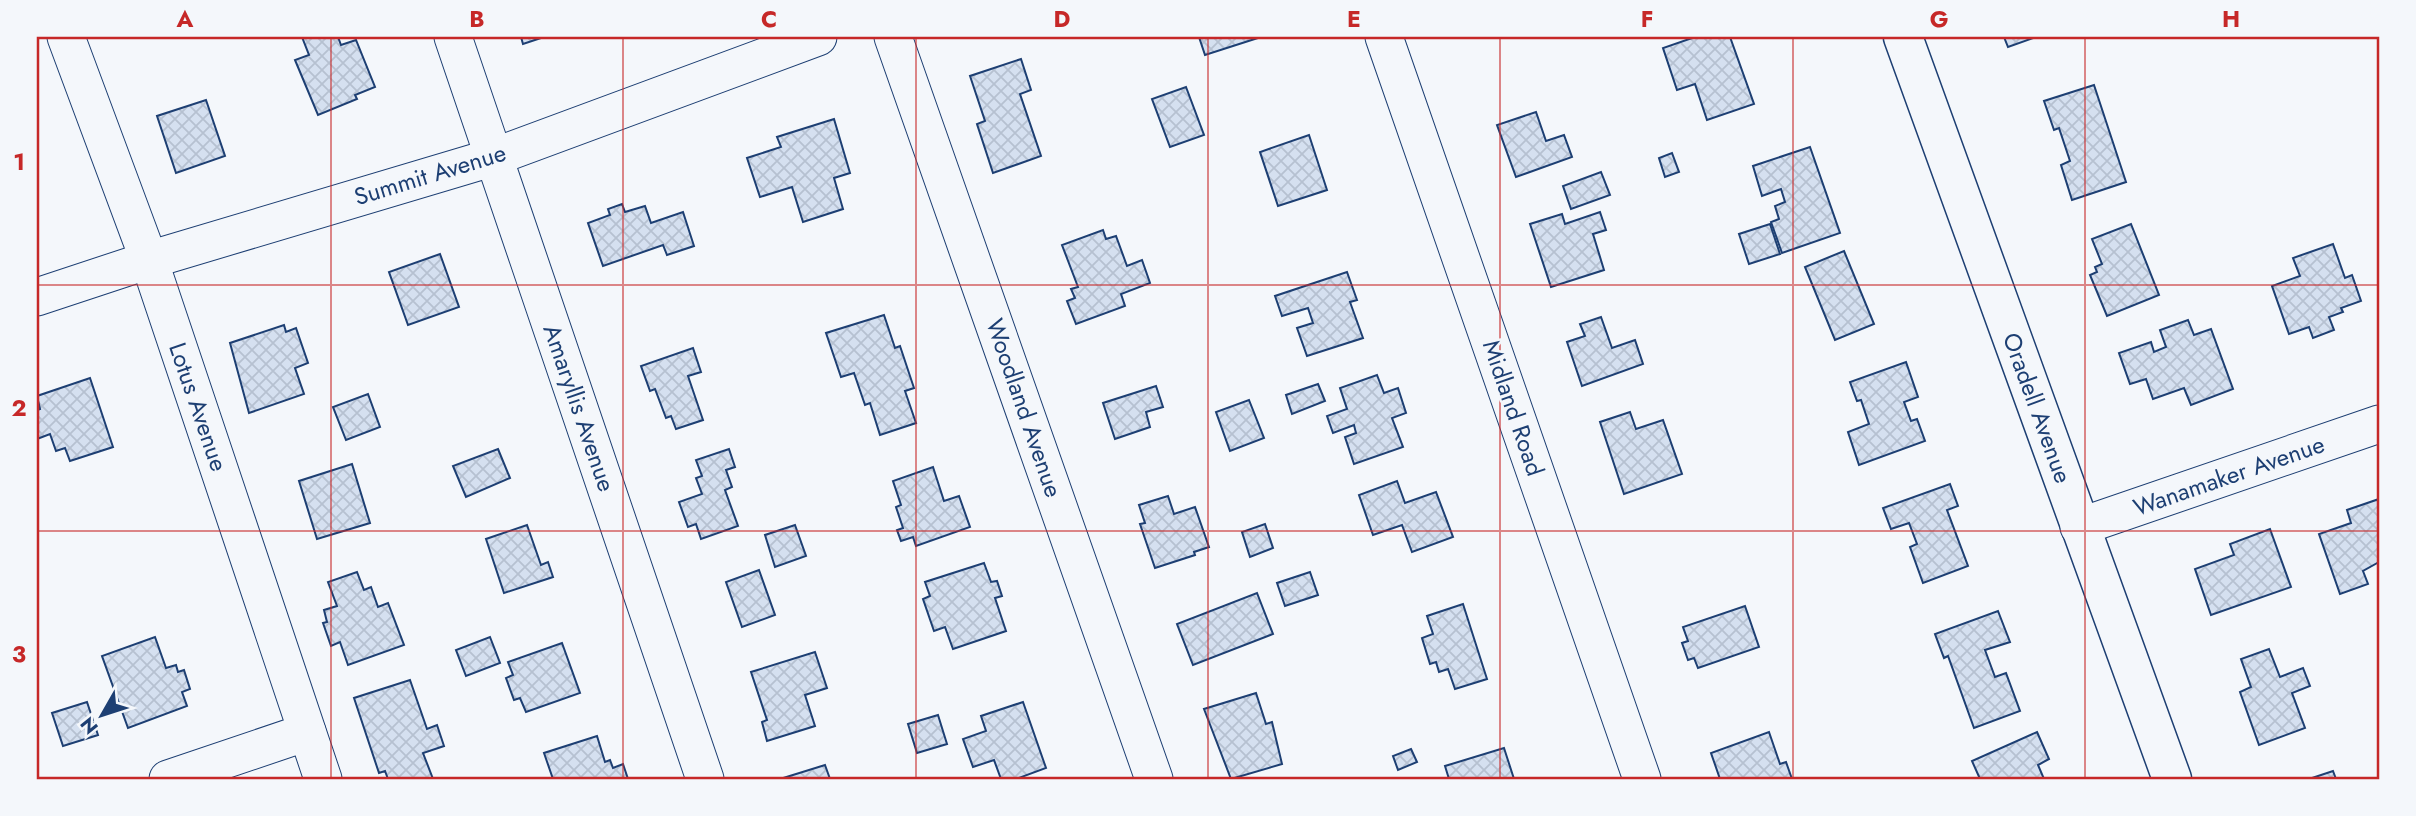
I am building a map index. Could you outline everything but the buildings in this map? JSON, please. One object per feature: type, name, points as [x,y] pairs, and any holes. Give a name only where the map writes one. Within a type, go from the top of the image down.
[{"type":"main road","name":"Oradell Avenue","points":[[1903,37],[2172,779]]},
{"type":"street","name":"Lotus Avenue","points":[[66,37],[149,260],[323,779]]},
{"type":"street","name":"Amaryllis Avenue","points":[[453,37],[705,779]]},
{"type":"street","name":"Summit Avenue","points":[[37,297],[149,260],[494,157],[818,37]]},
{"type":"street","name":"Woodland Avenue","points":[[893,37],[1154,779]]},
{"type":"street","name":"Midland Road","points":[[1384,37],[1643,779]]},
{"type":"street","name":"Wanamaker Avenue","points":[[2079,527],[2379,424]]},
{"type":"street","points":[[168,779],[307,732]]}]
